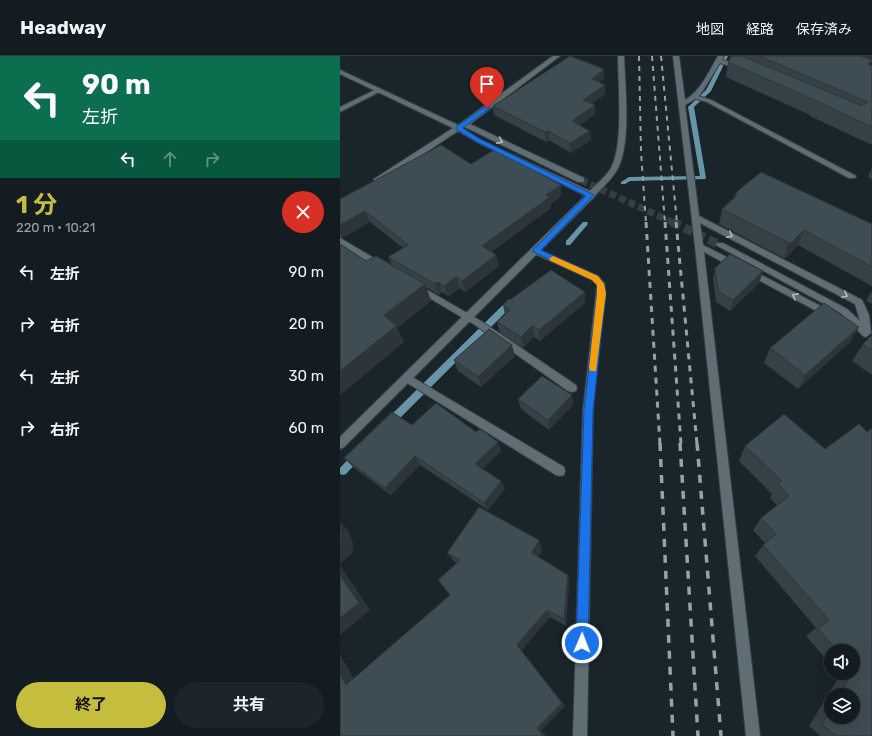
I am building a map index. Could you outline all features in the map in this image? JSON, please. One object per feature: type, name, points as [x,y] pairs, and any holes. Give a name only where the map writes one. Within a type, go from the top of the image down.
[{"type":"street","points":[[373,183],[465,124],[558,56]]},
{"type":"street","points":[[340,444],[536,251],[591,195],[615,166],[620,147],[622,124],[621,56]]},
{"type":"street","points":[[676,56],[699,246],[753,736]]},
{"type":"street","points":[[682,104],[699,98],[720,60],[743,69]]},
{"type":"street","points":[[340,72],[458,128],[477,140],[591,195]]},
{"type":"street","points":[[340,110],[379,90]]},
{"type":"street","points":[[699,98],[852,176]]},
{"type":"street","points":[[465,124],[581,180]]},
{"type":"street","points":[[695,217],[859,302],[869,335]]},
{"type":"street","points":[[340,241],[387,269]]},
{"type":"street","points":[[720,245],[844,311],[869,335]]},
{"type":"street","points":[[699,246],[869,335]]},
{"type":"street","points":[[536,251],[595,278],[600,284],[602,293],[588,410],[580,736]]},
{"type":"street","points":[[408,281],[478,323],[572,388]]},
{"type":"street","points":[[407,378],[560,471]]},
{"type":"building","points":[[570,56],[604,69],[592,79],[605,85],[583,100],[595,105],[572,121],[590,131],[570,143],[548,131],[545,132],[493,106]]},
{"type":"building","points":[[731,56],[742,56],[860,105],[868,102],[759,56],[861,56],[872,60],[868,64],[872,66],[872,127],[728,62]]},
{"type":"building","points":[[441,145],[471,164],[497,148],[561,185],[546,195],[550,197],[482,246],[496,255],[462,281],[456,277],[444,286],[439,282],[435,284],[388,257],[408,245],[365,211],[340,225],[340,199]]},
{"type":"building","points":[[761,172],[872,224],[872,267],[804,230],[792,242],[789,243],[722,209],[737,195],[735,194],[740,189]]},
{"type":"building","points":[[340,244],[366,261],[376,256],[425,284],[384,315],[396,326],[340,371]]},
{"type":"building","points":[[730,254],[763,271],[733,300],[718,291],[715,268]]},
{"type":"building","points":[[551,270],[585,292],[539,330],[532,326],[521,337],[497,322],[510,310],[503,305]]},
{"type":"building","points":[[824,303],[859,327],[805,375],[770,348]]},
{"type":"building","points":[[489,329],[512,345],[478,377],[454,360]]},
{"type":"building","points":[[872,335],[872,350],[863,344]]},
{"type":"building","points":[[542,376],[572,395],[548,420],[518,399]]},
{"type":"building","points":[[436,403],[476,432],[480,429],[498,442],[475,464],[501,481],[484,503],[415,456],[385,488],[344,458],[392,412],[412,425]]},
{"type":"building","points":[[784,414],[825,449],[859,424],[867,432],[872,428],[872,736],[836,736],[822,724],[824,721],[824,724],[860,724],[860,688],[843,688],[848,680],[860,680],[860,644],[832,644],[818,629],[829,620],[763,545],[776,534],[761,518],[789,496],[778,484],[782,481],[745,446]]},
{"type":"building","points":[[479,507],[539,540],[532,553],[568,575],[564,619],[547,610],[517,645],[562,703],[537,728],[543,736],[340,736],[340,674],[346,685],[450,595],[438,580],[460,560],[447,553]]},
{"type":"building","points":[[340,528],[342,533],[340,544]]},
{"type":"building","points":[[340,575],[359,603],[340,618]]},
{"type":"waterway","points":[[623,183],[629,179],[703,178],[691,107],[708,91],[726,56]]},
{"type":"waterway","points":[[568,243],[585,224]]},
{"type":"waterway","points":[[391,421],[511,302]]},
{"type":"waterway","points":[[343,471],[356,457]]},
{"type":"tunnel","points":[[581,180],[674,223]]},
{"type":"tunnel","points":[[672,222],[720,245]]},
{"type":"railway","points":[[639,56],[641,152],[646,223]]},
{"type":"railway","points":[[652,56],[665,223]]},
{"type":"railway","points":[[661,56],[677,223]]},
{"type":"railway","points":[[646,222],[660,444]]},
{"type":"railway","points":[[665,222],[681,444]]},
{"type":"railway","points":[[676,222],[697,444]]},
{"type":"railway","points":[[660,443],[673,736]]},
{"type":"railway","points":[[680,443],[698,736]]},
{"type":"railway","points":[[697,443],[721,736]]},
{"type":"slow traffic","points":[[553,259],[595,278],[600,284],[602,293],[593,368]]},
{"type":"route","points":[[487,108],[458,128],[477,140],[591,195],[536,251],[595,278],[600,284],[602,293],[588,410],[582,643]]}]
